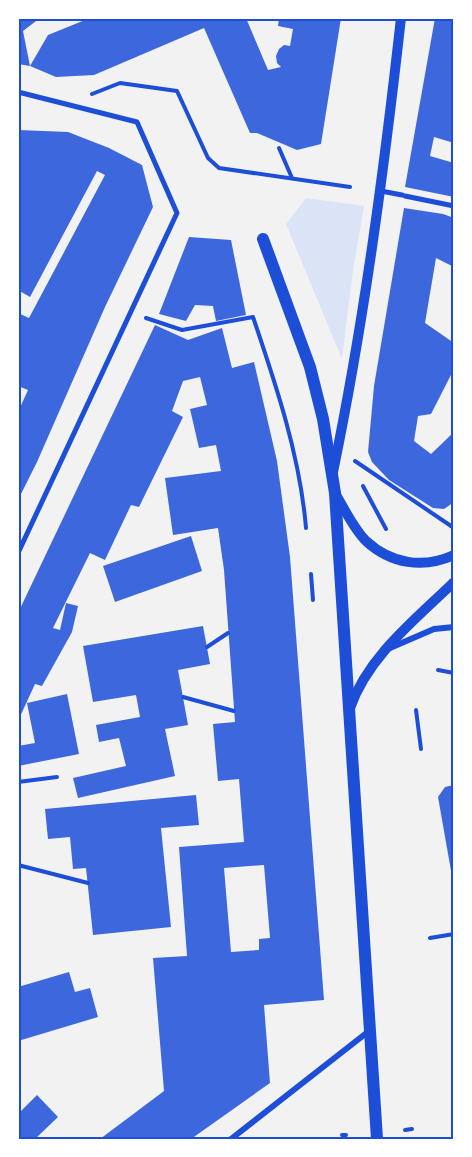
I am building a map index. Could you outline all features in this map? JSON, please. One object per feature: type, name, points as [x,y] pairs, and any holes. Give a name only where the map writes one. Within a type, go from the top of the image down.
[{"type":"main road","points":[[263,239],[310,367],[323,419],[335,493],[377,1139]]},
{"type":"street","points":[[332,476],[353,376],[381,191],[401,18]]},
{"type":"street","points":[[18,92],[137,122],[177,213],[18,553]]},
{"type":"street","points":[[381,191],[454,206]]},
{"type":"street","points":[[335,493],[365,540],[387,556],[419,564],[454,555]]},
{"type":"street","points":[[349,711],[357,690],[384,651],[454,582]]},
{"type":"street","points":[[384,651],[434,629],[454,627]]},
{"type":"street","points":[[231,1139],[370,1031]]},
{"type":"path","points":[[120,83],[177,91],[208,158],[219,168],[350,187]]},
{"type":"path","points":[[279,148],[292,179]]},
{"type":"path","points":[[130,313],[182,330],[253,317],[274,376],[300,480],[306,528]]},
{"type":"path","points":[[355,461],[454,528]]},
{"type":"path","points":[[363,486],[386,529]]},
{"type":"path","points":[[310,574],[313,600]]},
{"type":"path","points":[[207,647],[228,633]]},
{"type":"path","points":[[438,670],[454,673]]},
{"type":"path","points":[[183,697],[234,711]]},
{"type":"path","points":[[416,710],[421,749]]},
{"type":"path","points":[[18,782],[57,777]]},
{"type":"path","points":[[18,865],[88,883]]},
{"type":"path","points":[[430,938],[454,934]]},
{"type":"path","points":[[405,1130],[412,1129]]},
{"type":"shaded area","points":[[306,198],[364,206],[342,359],[286,224]]},
{"type":"building","points":[[18,18],[40,18],[23,31],[30,66],[18,64]]},
{"type":"building","points":[[90,18],[246,18],[268,70],[281,67],[277,63],[276,56],[279,49],[284,45],[290,46],[293,29],[278,26],[279,18],[341,18],[321,144],[297,150],[257,133],[250,133],[204,28],[94,75],[56,77],[30,66],[48,35]]},
{"type":"building","points":[[435,18],[454,18],[454,143],[434,137],[430,156],[454,163],[454,197],[405,187]]},
{"type":"building","points":[[18,130],[68,132],[109,148],[142,165],[153,207],[18,500],[18,412],[28,390],[18,386],[18,313],[29,318],[105,175],[97,171],[30,297],[18,290]]},
{"type":"building","points":[[404,208],[454,218],[454,267],[436,258],[425,323],[454,343],[454,369],[431,414],[418,416],[414,441],[431,454],[454,432],[454,502],[444,509],[433,508],[389,480],[372,462],[368,452],[374,386]]},
{"type":"building","points":[[189,237],[231,240],[246,315],[216,321],[213,306],[195,305],[186,321],[159,314]]},
{"type":"building","points":[[155,325],[188,340],[222,328],[232,368],[254,362],[277,461],[290,557],[324,1000],[264,1005],[270,1083],[191,1139],[100,1139],[164,1091],[153,958],[187,956],[179,847],[244,842],[239,779],[218,781],[213,724],[235,722],[224,570],[218,528],[173,535],[165,478],[221,471],[216,445],[199,448],[190,409],[207,405],[200,377],[183,381],[172,411],[183,417],[139,507],[131,505],[105,560],[90,553],[53,628],[60,630],[66,603],[78,606],[72,632],[42,686],[35,684],[18,721],[18,613]],"holes":[[[264,865],[270,938],[259,939],[259,950],[231,952],[224,868]]]},
{"type":"building","points":[[191,536],[202,571],[115,602],[103,566]]},
{"type":"building","points":[[203,626],[210,664],[178,670],[188,725],[165,729],[175,776],[78,798],[73,778],[126,766],[119,738],[99,742],[96,725],[140,717],[136,695],[93,702],[83,646]]},
{"type":"building","points":[[67,694],[79,754],[18,766],[18,746],[35,743],[27,703]]},
{"type":"building","points":[[454,785],[453,882],[438,797],[445,787]]},
{"type":"building","points":[[196,795],[199,825],[161,828],[171,927],[93,935],[86,868],[73,869],[70,837],[48,839],[45,809]]},
{"type":"building","points":[[69,972],[75,992],[90,988],[98,1017],[18,1041],[18,987]]},
{"type":"building","points":[[37,1095],[58,1117],[35,1139],[18,1139],[18,1114]]}]
